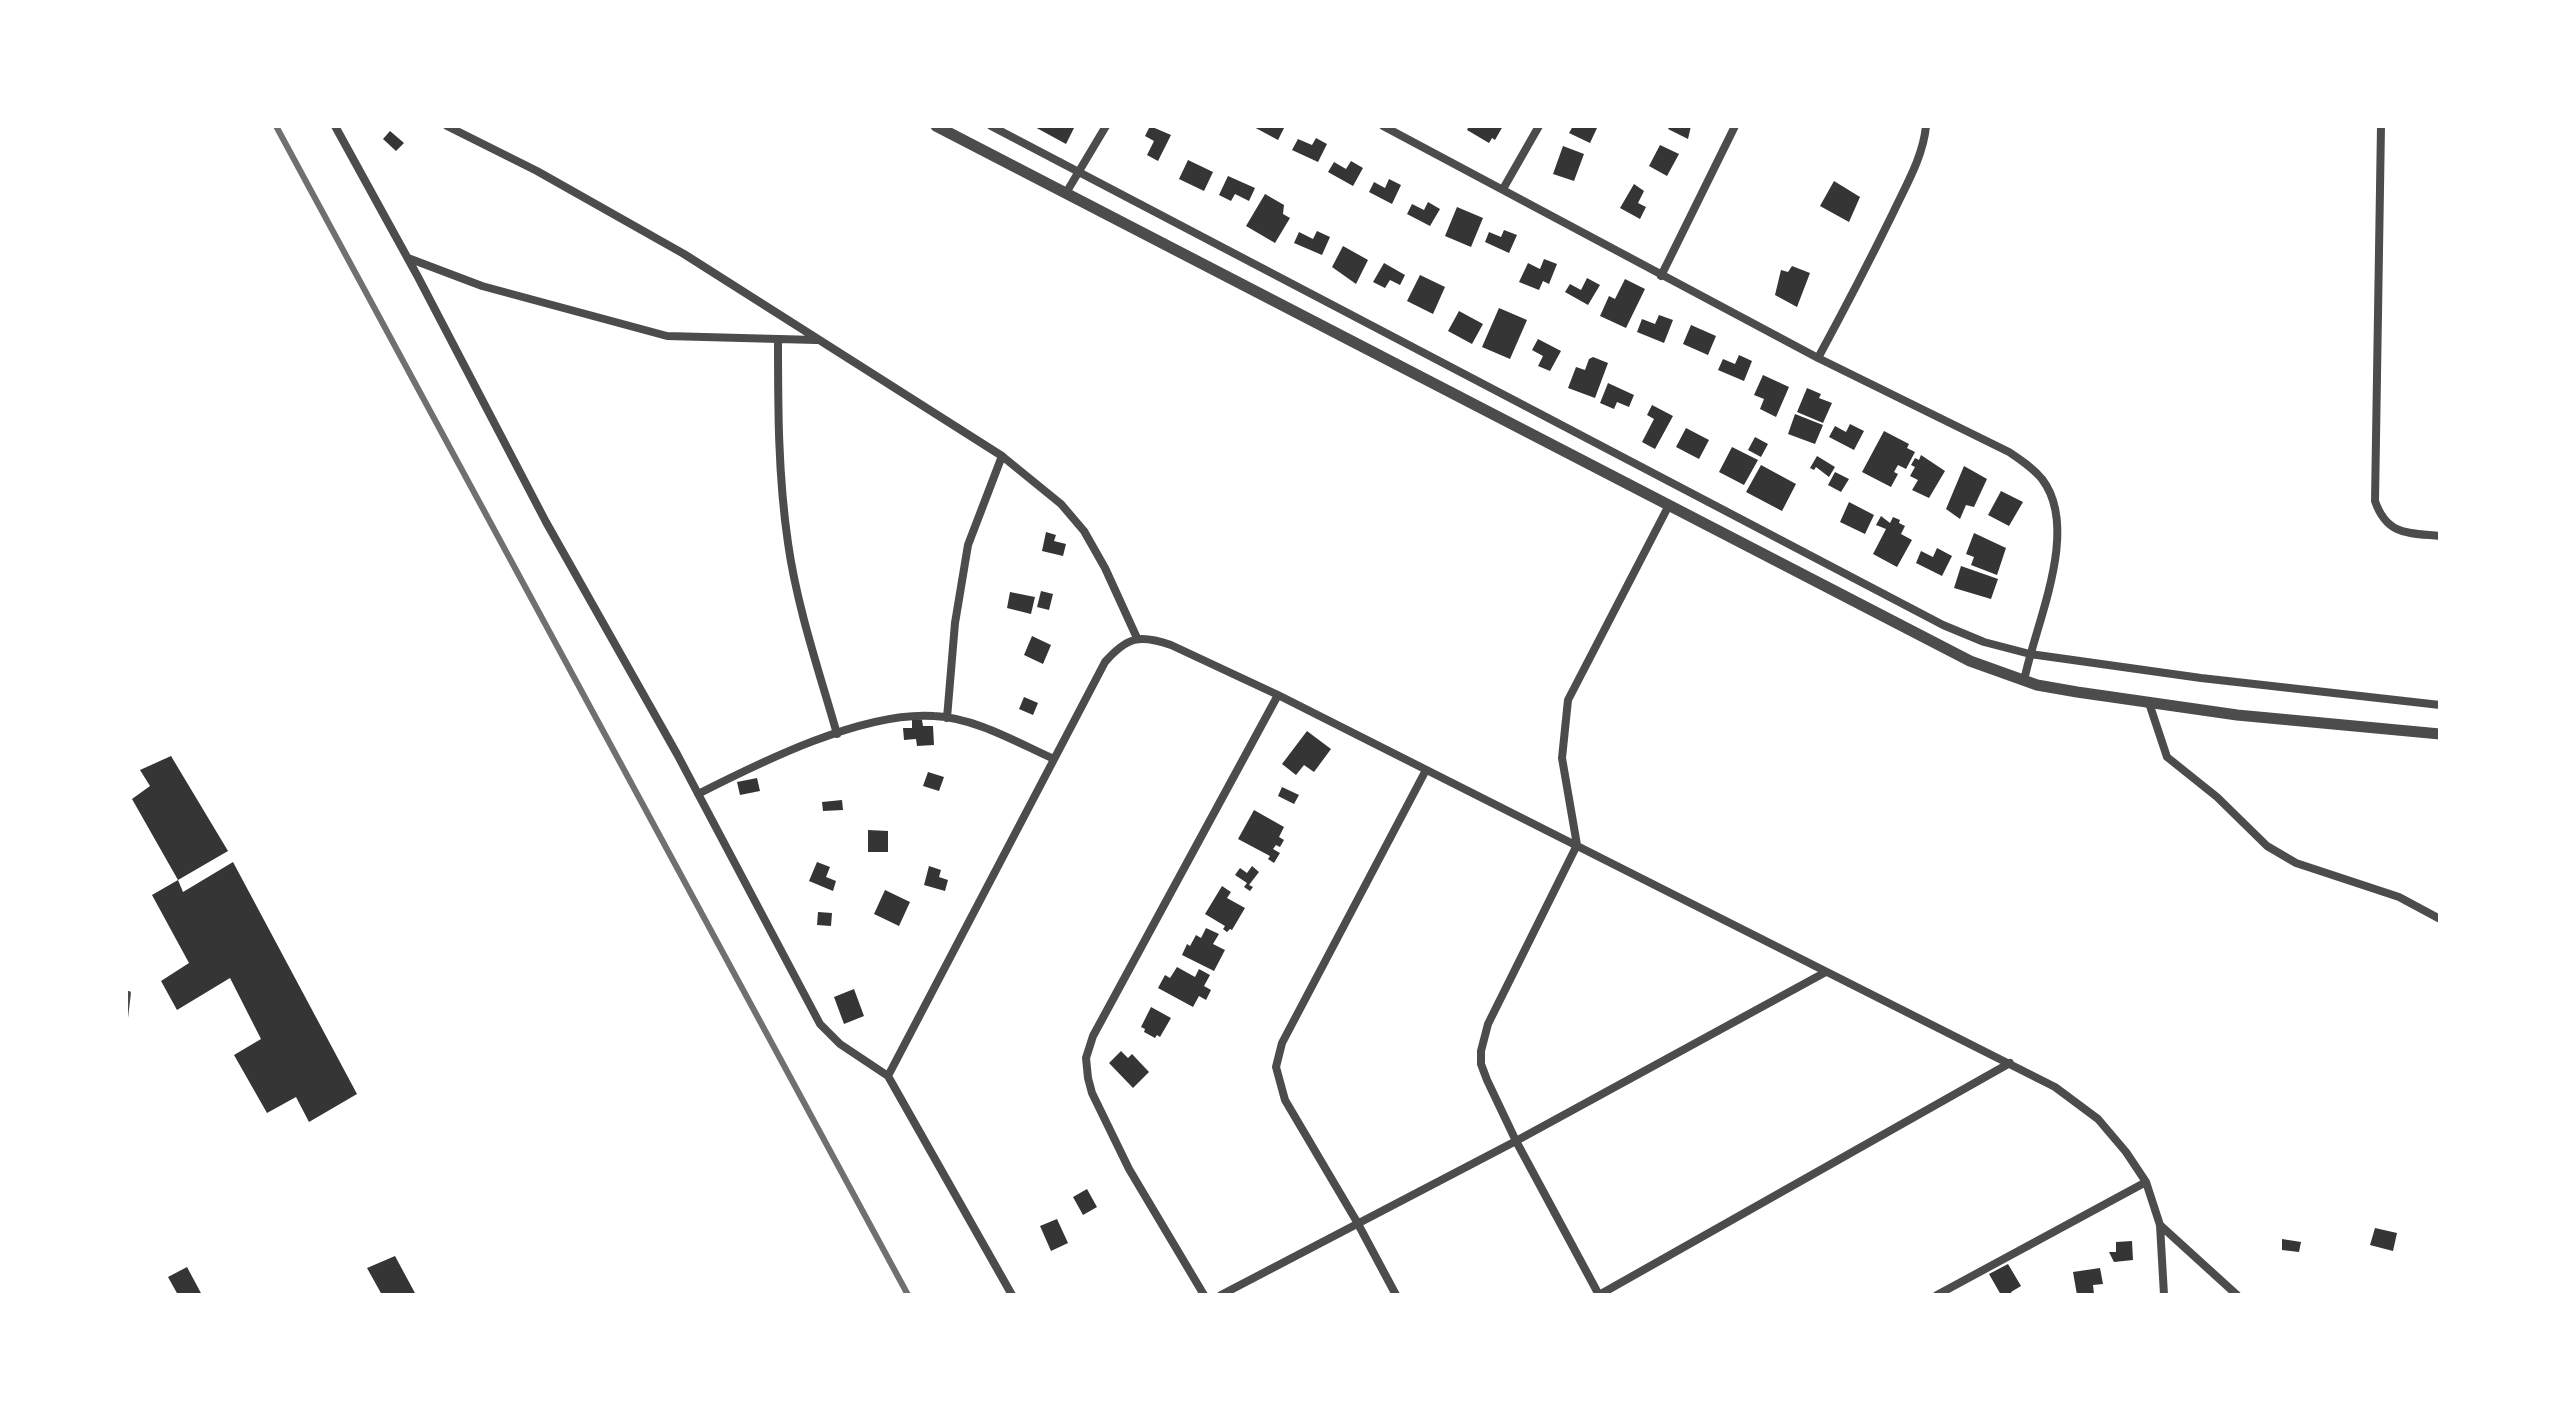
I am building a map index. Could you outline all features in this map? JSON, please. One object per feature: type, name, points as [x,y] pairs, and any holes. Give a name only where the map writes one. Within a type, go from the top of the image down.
[{"type":"street","points":[[335,126],[546,522],[698,794],[820,1024],[840,1044],[888,1076],[1012,1295]]},
{"type":"street","points":[[447,126],[537,171],[684,254],[1002,456],[1061,504],[1084,531],[1137,638]]},
{"type":"street","points":[[936,126],[1935,646],[2024,681],[2077,692],[2237,715],[2440,734]]},
{"type":"street","points":[[991,126],[1886,597],[1984,642],[2030,654],[2201,678],[2440,705]]},
{"type":"street","points":[[1066,193],[1106,126]]},
{"type":"street","points":[[1383,126],[1818,358],[2009,452],[2035,470],[2045,482],[2058,525],[2057,558],[2024,681]]},
{"type":"street","points":[[1503,189],[1539,126]]},
{"type":"street","points":[[1661,276],[1735,126]]},
{"type":"street","points":[[1818,358],[1863,276],[1916,166],[1926,126]]},
{"type":"street","points":[[2381,126],[2375,501],[2380,516],[2394,529],[2440,536]]},
{"type":"street","points":[[408,258],[482,286],[667,336],[817,340]]},
{"type":"street","points":[[778,339],[779,429],[788,544],[802,610],[837,734]]},
{"type":"street","points":[[947,718],[955,623],[968,545],[1002,456]]},
{"type":"street","points":[[1668,507],[1568,700],[1562,758],[1577,845],[1483,1037],[1481,1064],[1516,1141],[1599,1295],[2010,1063]]},
{"type":"street","points":[[888,1076],[1105,662],[1123,644],[1137,638],[1154,639],[1278,695],[2055,1087],[2098,1119],[2146,1182],[2160,1225],[2164,1295]]},
{"type":"street","points":[[1204,1295],[1116,1143],[1092,1093],[1086,1058],[1093,1036],[1278,695]]},
{"type":"street","points":[[2149,703],[2167,757],[2217,797],[2267,846],[2296,863],[2399,897],[2440,919]]},
{"type":"street","points":[[698,794],[758,763],[837,734],[896,718],[947,718],[987,729],[1054,759]]},
{"type":"street","points":[[1396,1295],[1285,1100],[1278,1079],[1277,1056],[1426,770]]},
{"type":"street","points":[[1221,1295],[1516,1141],[1824,973]]},
{"type":"street","points":[[1937,1295],[2146,1182]]},
{"type":"street","points":[[2160,1225],[2237,1295]]},
{"type":"lane","points":[[126,1018],[129,993]]},
{"type":"building","points":[[1033,126],[1075,126],[1066,144]]},
{"type":"building","points":[[1150,126],[1171,135],[1158,161],[1147,155],[1154,141],[1145,136]]},
{"type":"building","points":[[1252,126],[1285,126],[1278,140]]},
{"type":"building","points":[[1469,126],[1503,126],[1495,140],[1492,138],[1489,143],[1467,130]]},
{"type":"building","points":[[1573,126],[1597,128],[1590,143],[1569,133]]},
{"type":"building","points":[[1670,126],[1691,126],[1688,139],[1668,129]]},
{"type":"building","points":[[390,131],[404,143],[396,151],[383,139]]},
{"type":"building","points":[[1316,138],[1327,144],[1318,162],[1292,150],[1298,139],[1312,145]]},
{"type":"building","points":[[1660,145],[1679,154],[1667,176],[1649,166]]},
{"type":"building","points":[[1563,146],[1584,154],[1574,181],[1553,174]]},
{"type":"building","points":[[1188,160],[1213,172],[1204,191],[1179,179]]},
{"type":"building","points":[[1351,161],[1363,168],[1353,186],[1328,172],[1334,162],[1346,169]]},
{"type":"building","points":[[1228,176],[1255,188],[1249,201],[1235,194],[1231,201],[1219,195]]},
{"type":"building","points":[[1389,179],[1401,185],[1392,204],[1369,192],[1374,182],[1385,188]]},
{"type":"building","points":[[1834,181],[1860,197],[1849,222],[1820,206]]},
{"type":"building","points":[[1634,184],[1644,191],[1638,203],[1646,207],[1640,219],[1620,208]]},
{"type":"building","points":[[1265,194],[1284,205],[1283,214],[1290,218],[1275,243],[1246,226]]},
{"type":"building","points":[[1428,202],[1440,209],[1430,226],[1407,214],[1412,204],[1424,210]]},
{"type":"building","points":[[1457,207],[1483,218],[1471,247],[1445,236]]},
{"type":"building","points":[[1504,230],[1517,235],[1509,253],[1485,242],[1489,232],[1501,237]]},
{"type":"building","points":[[1317,231],[1330,237],[1322,255],[1294,243],[1299,232],[1313,239]]},
{"type":"building","points":[[1343,246],[1368,260],[1356,284],[1332,267]]},
{"type":"building","points":[[1544,259],[1557,264],[1549,284],[1543,281],[1539,290],[1519,282],[1528,263],[1540,269]]},
{"type":"building","points":[[1384,263],[1405,275],[1400,285],[1390,280],[1385,288],[1373,282]]},
{"type":"building","points":[[1792,266],[1810,273],[1797,307],[1775,295],[1781,270],[1788,272]]},
{"type":"building","points":[[1420,275],[1445,287],[1433,314],[1407,301]]},
{"type":"building","points":[[1587,278],[1600,285],[1588,305],[1565,292],[1570,284],[1581,290]]},
{"type":"building","points":[[1625,279],[1645,289],[1626,328],[1600,316],[1609,296],[1615,299]]},
{"type":"building","points":[[1499,308],[1527,320],[1510,359],[1482,347]]},
{"type":"building","points":[[1459,311],[1483,324],[1472,344],[1448,331]]},
{"type":"building","points":[[1659,315],[1673,320],[1664,343],[1637,332],[1642,319],[1655,324]]},
{"type":"building","points":[[1691,325],[1716,336],[1708,355],[1683,344]]},
{"type":"building","points":[[1538,339],[1561,351],[1550,371],[1538,366],[1543,356],[1532,350]]},
{"type":"building","points":[[1739,355],[1752,361],[1744,381],[1718,370],[1723,359],[1735,364]]},
{"type":"building","points":[[1593,357],[1608,363],[1595,398],[1568,388],[1576,367],[1585,370]]},
{"type":"building","points":[[1763,375],[1789,387],[1776,417],[1760,409],[1764,399],[1754,395]]},
{"type":"building","points":[[1608,383],[1634,395],[1629,407],[1617,402],[1614,409],[1600,403]]},
{"type":"building","points":[[1807,388],[1821,394],[1819,398],[1832,403],[1823,423],[1797,412]]},
{"type":"building","points":[[1652,405],[1673,416],[1655,449],[1642,442],[1654,419],[1647,415]]},
{"type":"building","points":[[1795,414],[1823,425],[1815,444],[1788,434]]},
{"type":"building","points":[[1850,424],[1864,431],[1854,450],[1829,437],[1835,426],[1846,432]]},
{"type":"building","points":[[1686,428],[1709,440],[1699,459],[1676,447]]},
{"type":"building","points":[[1884,431],[1909,444],[1907,448],[1915,452],[1906,469],[1898,465],[1894,472],[1898,474],[1891,487],[1862,472]]},
{"type":"building","points":[[1755,437],[1768,444],[1761,457],[1748,450]]},
{"type":"building","points":[[1732,447],[1758,460],[1744,485],[1719,472]]},
{"type":"building","points":[[1921,455],[1945,471],[1929,498],[1912,490],[1918,480],[1910,476],[1915,467],[1911,465]]},
{"type":"building","points":[[1817,456],[1835,467],[1829,477],[1816,467],[1814,470],[1810,468]]},
{"type":"building","points":[[1761,465],[1796,484],[1782,511],[1746,492]]},
{"type":"building","points":[[1964,466],[1987,479],[1974,507],[1966,505],[1960,519],[1946,509]]},
{"type":"building","points":[[1835,472],[1849,479],[1841,492],[1828,485]]},
{"type":"building","points":[[2001,491],[2023,502],[2009,526],[1988,515]]},
{"type":"building","points":[[1849,502],[1874,515],[1865,534],[1840,522]]},
{"type":"building","points":[[1881,516],[1890,523],[1893,517],[1900,520],[1899,523],[1905,526],[1901,534],[1912,540],[1897,567],[1873,554],[1886,529],[1876,525]]},
{"type":"building","points":[[1046,532],[1056,535],[1054,541],[1066,544],[1063,556],[1042,551]]},
{"type":"building","points":[[1974,533],[2006,548],[1997,575],[1971,565],[1974,557],[1966,554]]},
{"type":"building","points":[[1937,548],[1952,556],[1942,576],[1916,563],[1921,551],[1933,557]]},
{"type":"building","points":[[1961,566],[1998,579],[1991,599],[1954,588]]},
{"type":"building","points":[[1041,591],[1053,594],[1049,610],[1037,607]]},
{"type":"building","points":[[1010,592],[1035,597],[1031,614],[1007,608]]},
{"type":"building","points":[[1032,636],[1051,645],[1043,664],[1024,655]]},
{"type":"building","points":[[1024,697],[1038,703],[1033,715],[1019,709]]},
{"type":"building","points":[[912,720],[922,720],[923,726],[933,726],[934,745],[917,746],[916,739],[904,740],[903,728],[912,728]]},
{"type":"building","points":[[1307,731],[1331,749],[1314,772],[1304,765],[1296,775],[1282,764]]},
{"type":"building","points":[[171,756],[228,851],[178,880],[132,799],[150,786],[140,770]]},
{"type":"building","points":[[928,772],[944,777],[939,791],[923,786]]},
{"type":"building","points":[[757,778],[760,791],[740,795],[737,782]]},
{"type":"building","points":[[1282,787],[1299,795],[1294,804],[1278,796]]},
{"type":"building","points":[[842,800],[843,810],[823,811],[822,802]]},
{"type":"building","points":[[1254,810],[1284,827],[1279,837],[1284,840],[1280,847],[1276,845],[1273,849],[1280,853],[1274,863],[1268,859],[1270,856],[1238,839]]},
{"type":"building","points":[[868,830],[888,831],[888,852],[868,852]]},
{"type":"building","points":[[233,862],[357,1094],[309,1122],[296,1097],[267,1113],[234,1055],[261,1039],[230,978],[177,1010],[161,981],[189,963],[152,895],[178,880],[183,892]]},
{"type":"building","points":[[817,862],[830,867],[826,877],[836,881],[833,891],[809,881]]},
{"type":"building","points":[[929,866],[941,870],[939,877],[948,880],[945,891],[924,885]]},
{"type":"building","points":[[1252,866],[1259,872],[1249,885],[1253,887],[1250,891],[1244,887],[1247,883],[1235,875],[1240,868],[1247,873]]},
{"type":"building","points":[[1222,886],[1231,892],[1227,898],[1245,908],[1232,930],[1227,932],[1223,929],[1225,926],[1205,914]]},
{"type":"building","points":[[885,890],[910,902],[899,926],[874,914]]},
{"type":"building","points":[[818,912],[832,913],[831,926],[817,925]]},
{"type":"building","points":[[1206,928],[1219,934],[1213,944],[1225,950],[1214,971],[1182,955],[1187,944],[1190,946],[1196,935],[1201,938]]},
{"type":"building","points":[[1177,967],[1195,977],[1199,969],[1210,975],[1204,986],[1211,990],[1206,1000],[1199,996],[1193,1007],[1158,988],[1165,975],[1170,978]]},
{"type":"building","points":[[854,989],[864,1016],[844,1024],[834,997]]},
{"type":"building","points":[[1151,1007],[1171,1018],[1160,1037],[1157,1035],[1155,1038],[1141,1027]]},
{"type":"building","points":[[1121,1051],[1128,1058],[1132,1054],[1149,1072],[1133,1088],[1109,1063]]},
{"type":"building","points":[[1087,1189],[1097,1207],[1083,1215],[1073,1197]]},
{"type":"building","points":[[1057,1219],[1068,1243],[1051,1251],[1040,1226]]},
{"type":"building","points":[[2375,1228],[2397,1233],[2393,1251],[2370,1245]]},
{"type":"building","points":[[2282,1239],[2301,1242],[2299,1252],[2282,1250]]},
{"type":"building","points":[[2132,1241],[2133,1260],[2114,1262],[2109,1252],[2116,1252],[2116,1242]]},
{"type":"building","points":[[395,1256],[416,1295],[382,1295],[367,1268]]},
{"type":"building","points":[[2008,1264],[2021,1286],[2011,1292],[2013,1295],[2001,1295],[1989,1274]]},
{"type":"building","points":[[187,1267],[202,1295],[178,1295],[168,1277]]},
{"type":"building","points":[[2100,1268],[2103,1284],[2093,1285],[2094,1294],[2077,1295],[2073,1272]]},
{"type":"railway","points":[[276,126],[908,1295]]}]
